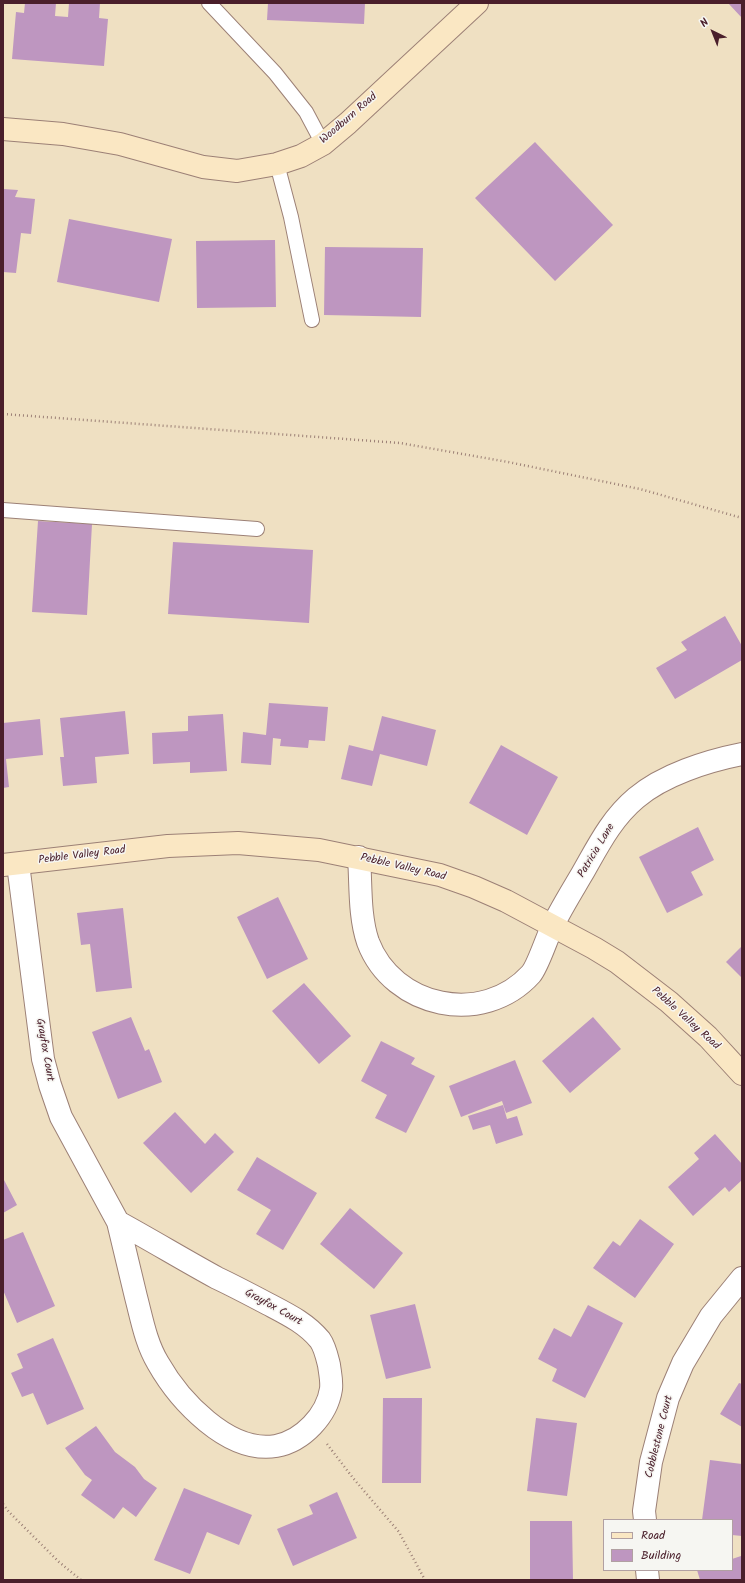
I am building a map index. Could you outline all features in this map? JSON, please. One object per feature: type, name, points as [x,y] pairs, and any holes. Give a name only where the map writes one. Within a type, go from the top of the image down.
[{"type":"street","name":"Woodburn Road","points":[[3,129],[63,134],[120,144],[203,167],[237,171],[277,164],[301,156],[323,144],[348,123],[477,3]]},
{"type":"street","name":"Patricia Lane","points":[[359,857],[364,921],[368,942],[380,964],[396,982],[414,994],[431,1001],[453,1005],[473,1005],[490,1001],[503,996],[515,988],[532,973],[553,925],[609,827],[636,798],[652,786],[675,774],[725,757],[742,754]]},
{"type":"street","name":"Pebble Valley Road","points":[[10,865],[168,846],[238,843],[319,850],[359,857],[440,875],[506,900],[617,962],[669,1002],[708,1037],[742,1074]]},
{"type":"street","name":"Grayfox Court","points":[[10,865],[43,1059],[50,1084],[61,1117],[118,1222],[147,1339],[157,1362],[170,1383],[197,1414],[228,1436],[244,1443],[260,1446],[276,1446],[290,1441],[304,1433],[316,1421],[326,1406],[331,1388],[328,1357],[321,1341],[301,1322],[118,1222]]},
{"type":"street","name":"Cobblestone Court","points":[[645,1519],[644,1511],[651,1462],[668,1398],[683,1363],[711,1316],[742,1278]]},
{"type":"lane","points":[[209,3],[276,73],[306,112],[323,144]]},
{"type":"lane","points":[[277,164],[291,217],[312,320]]},
{"type":"lane","points":[[3,510],[257,529]]},
{"type":"path","points":[[3,414],[400,443],[508,462],[640,489],[742,518]]},
{"type":"path","points":[[312,1424],[353,1478],[399,1532],[425,1580]]},
{"type":"path","points":[[3,1504],[9,1512],[59,1562],[81,1580]]},
{"type":"building","points":[[25,3],[56,3],[55,16],[68,17],[69,3],[100,3],[99,18],[108,19],[104,66],[12,59],[16,12],[24,13]]},
{"type":"building","points":[[268,3],[365,3],[364,24],[267,20]]},
{"type":"building","points":[[728,3],[742,3],[742,18]]},
{"type":"building","points":[[535,142],[613,225],[555,281],[475,198]]},
{"type":"building","points":[[3,189],[18,190],[15,197],[35,199],[31,234],[21,233],[16,273],[3,272]]},
{"type":"building","points":[[69,219],[172,239],[159,302],[57,282]]},
{"type":"building","points":[[275,240],[276,307],[197,308],[196,241]]},
{"type":"building","points":[[325,247],[423,248],[421,317],[324,315]]},
{"type":"building","points":[[38,521],[92,524],[87,615],[32,612]]},
{"type":"building","points":[[173,542],[313,550],[309,623],[168,614]]},
{"type":"building","points":[[725,616],[742,646],[742,660],[675,699],[656,668],[687,650],[681,642]]},
{"type":"building","points":[[269,703],[328,707],[325,741],[309,740],[308,748],[280,746],[281,739],[273,738],[271,765],[241,763],[243,732],[266,735]]},
{"type":"building","points":[[125,711],[129,754],[95,757],[97,783],[63,786],[60,757],[64,757],[60,718]]},
{"type":"building","points":[[223,714],[227,771],[190,773],[190,762],[153,764],[152,733],[188,731],[188,716]]},
{"type":"building","points":[[382,716],[436,730],[427,766],[380,754],[372,786],[341,779],[349,745],[373,751]]},
{"type":"building","points":[[40,719],[43,755],[6,759],[9,787],[3,788],[3,723]]},
{"type":"building","points":[[501,745],[558,777],[527,835],[469,803]]},
{"type":"building","points":[[698,827],[714,860],[691,872],[703,895],[667,913],[639,857]]},
{"type":"building","points":[[278,897],[308,959],[267,979],[237,917]]},
{"type":"building","points":[[123,908],[132,988],[96,992],[90,944],[81,945],[77,913]]},
{"type":"building","points":[[742,946],[742,978],[726,962]]},
{"type":"building","points":[[304,983],[351,1036],[319,1064],[272,1011]]},
{"type":"building","points":[[131,1017],[145,1051],[149,1049],[162,1082],[118,1099],[92,1032]]},
{"type":"building","points":[[593,1017],[621,1049],[570,1093],[542,1061]]},
{"type":"building","points":[[381,1041],[415,1058],[411,1064],[435,1076],[406,1133],[375,1118],[387,1095],[361,1081]]},
{"type":"building","points":[[515,1060],[532,1103],[506,1113],[502,1101],[461,1117],[449,1086]]},
{"type":"building","points":[[503,1105],[507,1119],[517,1116],[523,1135],[496,1144],[490,1125],[473,1130],[468,1116]]},
{"type":"building","points":[[175,1112],[205,1144],[215,1133],[234,1152],[191,1193],[143,1143]]},
{"type":"building","points":[[715,1134],[742,1164],[742,1180],[729,1192],[725,1187],[693,1216],[668,1187],[699,1159],[694,1153]]},
{"type":"building","points":[[257,1157],[317,1193],[283,1250],[256,1234],[271,1210],[237,1190]]},
{"type":"building","points":[[3,1178],[17,1205],[3,1213]]},
{"type":"building","points":[[350,1208],[403,1253],[374,1289],[320,1244]]},
{"type":"building","points":[[640,1219],[674,1244],[635,1298],[593,1268],[613,1241],[620,1246]]},
{"type":"building","points":[[23,1232],[55,1306],[17,1323],[3,1290],[3,1240]]},
{"type":"building","points":[[415,1304],[431,1368],[386,1379],[370,1315]]},
{"type":"building","points":[[588,1305],[623,1323],[585,1398],[552,1381],[557,1369],[538,1359],[554,1328],[571,1337]]},
{"type":"building","points":[[53,1338],[84,1409],[47,1425],[33,1393],[22,1397],[11,1373],[23,1368],[17,1354]]},
{"type":"building","points":[[739,1383],[742,1384],[742,1427],[720,1414]]},
{"type":"building","points":[[383,1398],[422,1398],[421,1483],[382,1483]]},
{"type":"building","points":[[536,1418],[577,1423],[567,1496],[527,1491]]},
{"type":"building","points":[[96,1426],[115,1452],[135,1467],[144,1479],[157,1488],[136,1517],[123,1507],[114,1519],[81,1495],[92,1480],[85,1475],[65,1448]]},
{"type":"building","points":[[710,1460],[742,1464],[742,1536],[733,1535],[733,1519],[702,1519]]},
{"type":"building","points":[[184,1488],[252,1515],[239,1545],[207,1532],[190,1574],[154,1560]]},
{"type":"building","points":[[337,1492],[357,1538],[293,1566],[277,1529],[313,1514],[309,1505]]},
{"type":"building","points":[[530,1521],[572,1521],[573,1580],[530,1580]]},
{"type":"building","points":[[741,1556],[742,1580],[700,1580],[697,1571],[733,1571],[733,1559]]}]
